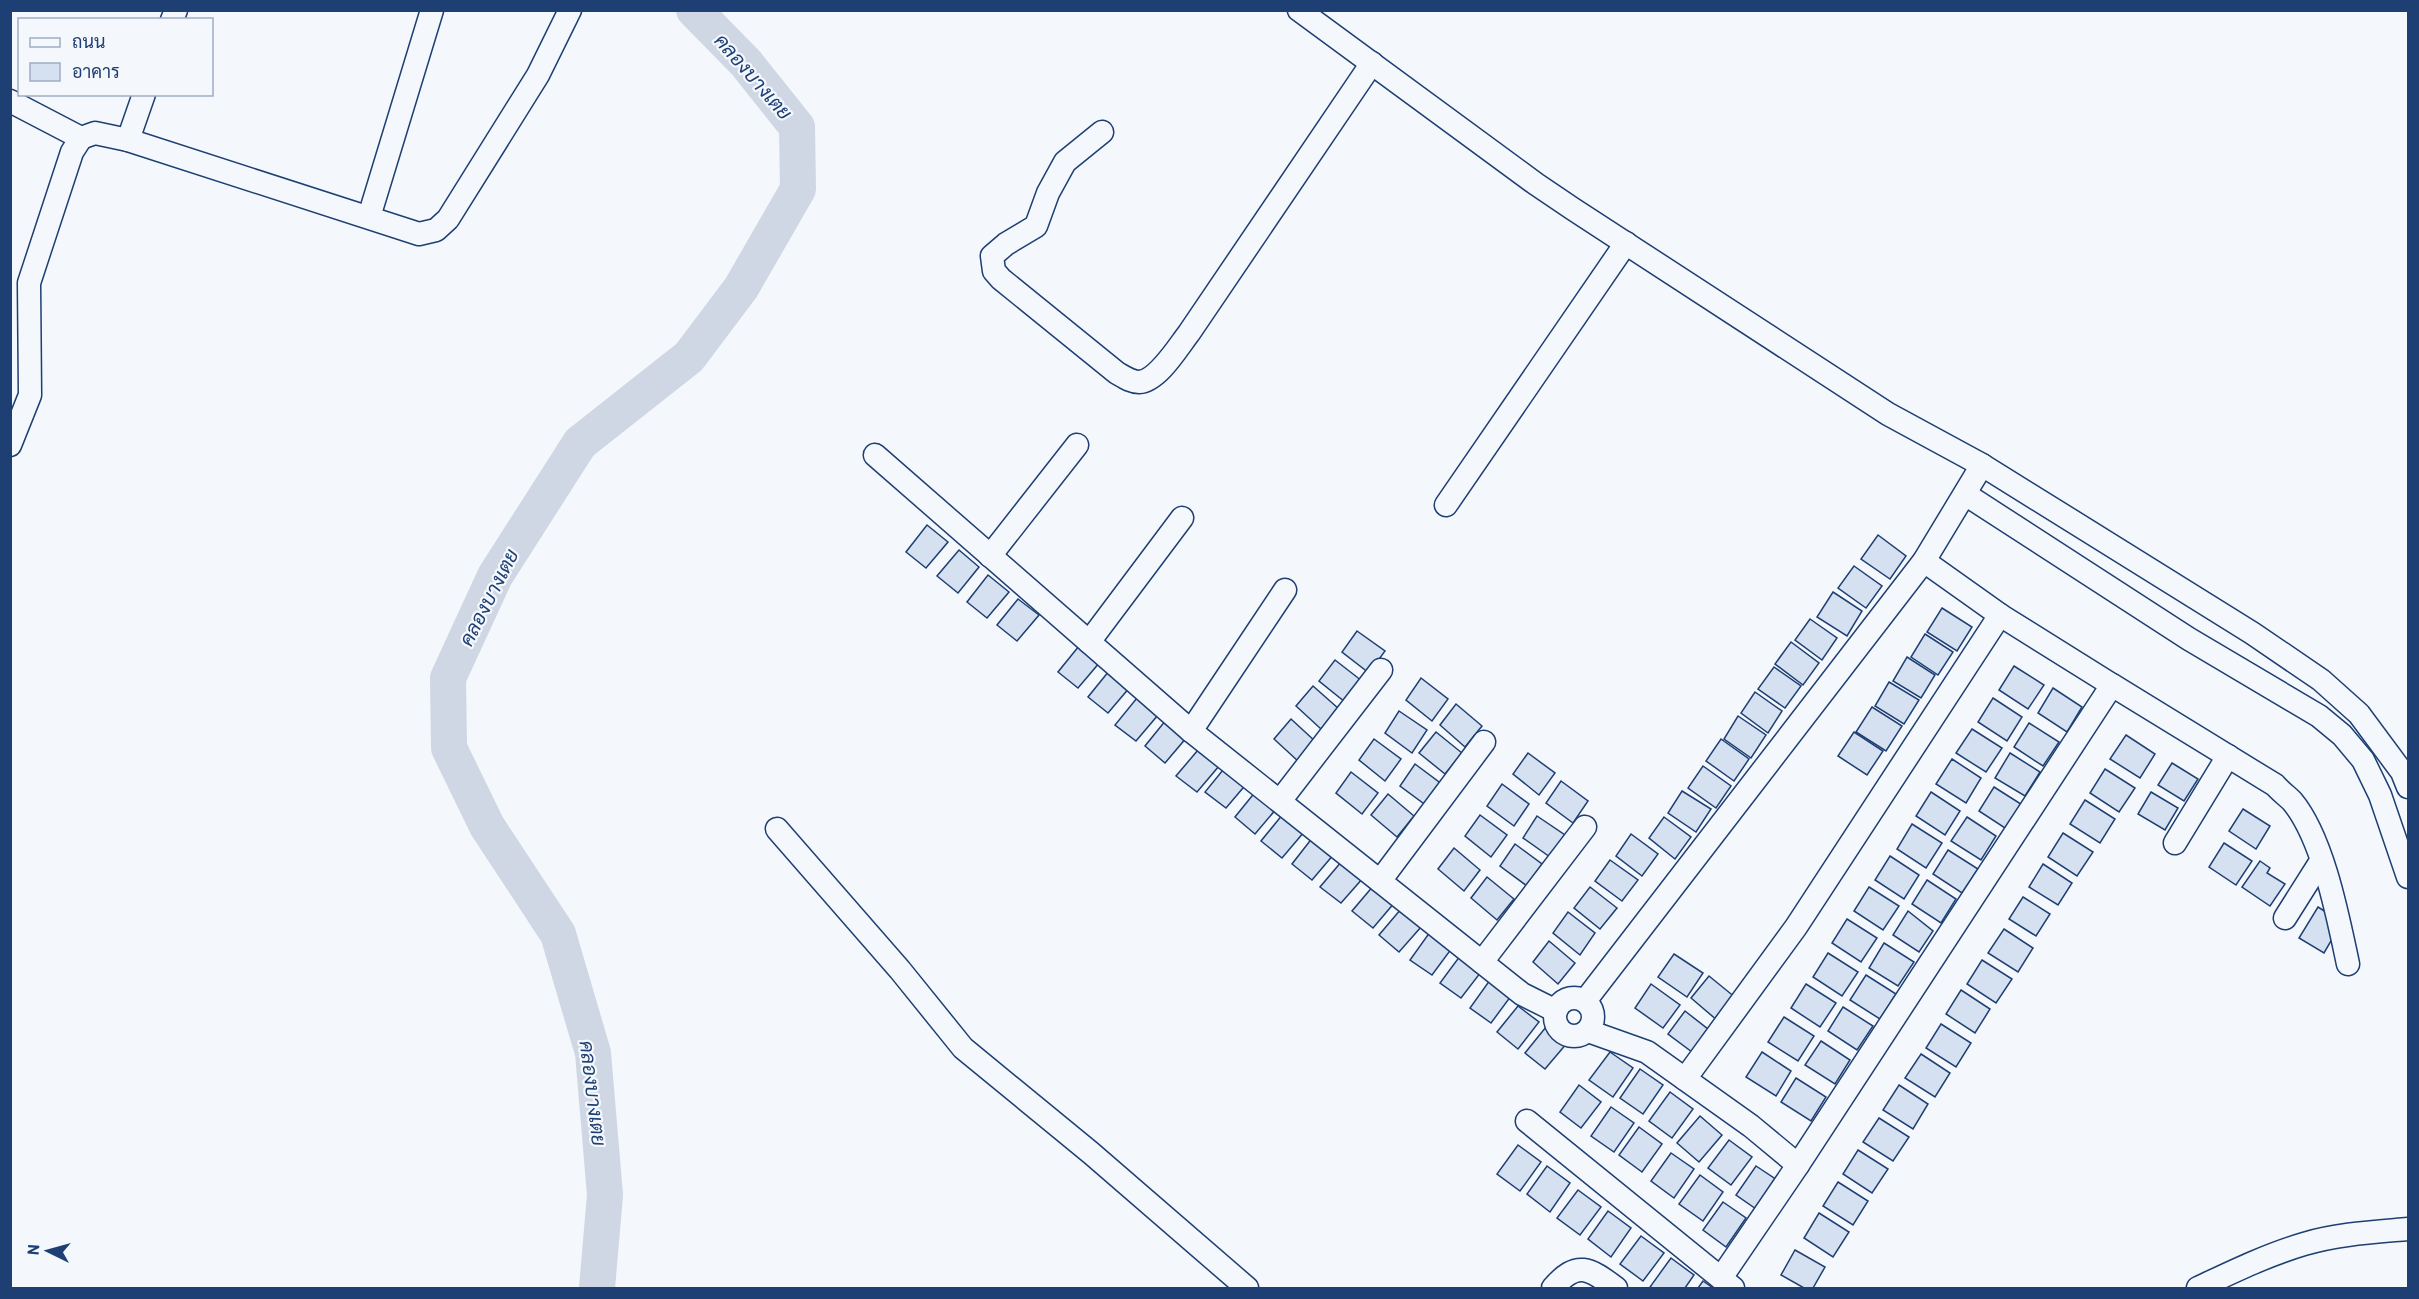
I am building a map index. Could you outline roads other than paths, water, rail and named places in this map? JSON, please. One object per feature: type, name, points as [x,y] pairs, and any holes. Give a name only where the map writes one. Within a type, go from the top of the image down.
[{"type":"street","points":[[369,217],[432,10]]},
{"type":"street","points":[[12,439],[30,395],[29,283],[72,152],[81,138],[95,134],[128,140],[419,234],[436,230],[448,219],[538,75],[570,10]]},
{"type":"street","points":[[1299,10],[1536,184],[1888,414],[1982,465],[2242,627],[2321,680],[2359,714],[2402,772],[2409,787]]},
{"type":"street","points":[[1102,132],[1065,162],[1052,185],[1036,226],[1006,244],[992,256],[994,271],[1117,374],[1140,382],[1151,378],[1162,368],[1189,333],[1372,63]]},
{"type":"street","points":[[128,140],[143,96]]},
{"type":"street","points":[[10,101],[81,138]]},
{"type":"street","points":[[1446,505],[1626,243]]},
{"type":"street","points":[[990,556],[1077,446]]},
{"type":"street","points":[[875,455],[1191,731],[1522,994],[1556,1011]]},
{"type":"street","points":[[1585,1001],[1924,561],[1982,465]]},
{"type":"street","points":[[1965,494],[2189,639],[2319,716],[2342,735],[2363,760],[2380,795],[2409,876]]},
{"type":"street","points":[[1089,642],[1182,518]]},
{"type":"street","points":[[1924,561],[2000,615],[2275,785],[2292,802],[2310,832],[2333,896],[2348,964]]},
{"type":"street","points":[[1191,731],[1285,590]]},
{"type":"street","points":[[1685,1079],[1796,927],[2000,615]]},
{"type":"street","points":[[1280,801],[1381,670]]},
{"type":"street","points":[[1527,1121],[1727,1283],[1798,1165],[2112,685]]},
{"type":"street","points":[[1380,881],[1484,742]]},
{"type":"street","points":[[2175,843],[2228,756]]},
{"type":"street","points":[[1482,962],[1585,827]]},
{"type":"street","points":[[777,829],[900,970],[963,1048],[1091,1153],[1246,1288]]},
{"type":"street","points":[[2284,918],[2321,861]]},
{"type":"street","points":[[1576,998],[1585,1001],[1591,1007],[1592,1024],[1588,1031],[1581,1035],[1564,1034],[1558,1028],[1555,1019],[1556,1011],[1561,1003],[1568,999],[1576,998]]},
{"type":"street","points":[[1588,1031],[1647,1052],[1751,1126],[1798,1165]]},
{"type":"street","points":[[2198,1288],[2251,1263],[2305,1244],[2355,1234],[2409,1229]]},
{"type":"street","points":[[1553,1288],[1565,1274],[1581,1269],[1600,1276],[1616,1288]]},
{"type":"waterway","name":"คลองบางเตย","points":[[597,1288],[605,1195],[593,1053],[558,934],[487,826],[449,748],[448,678],[495,576],[580,443],[689,357],[741,288],[798,189],[797,127],[746,63],[694,10]]}]
